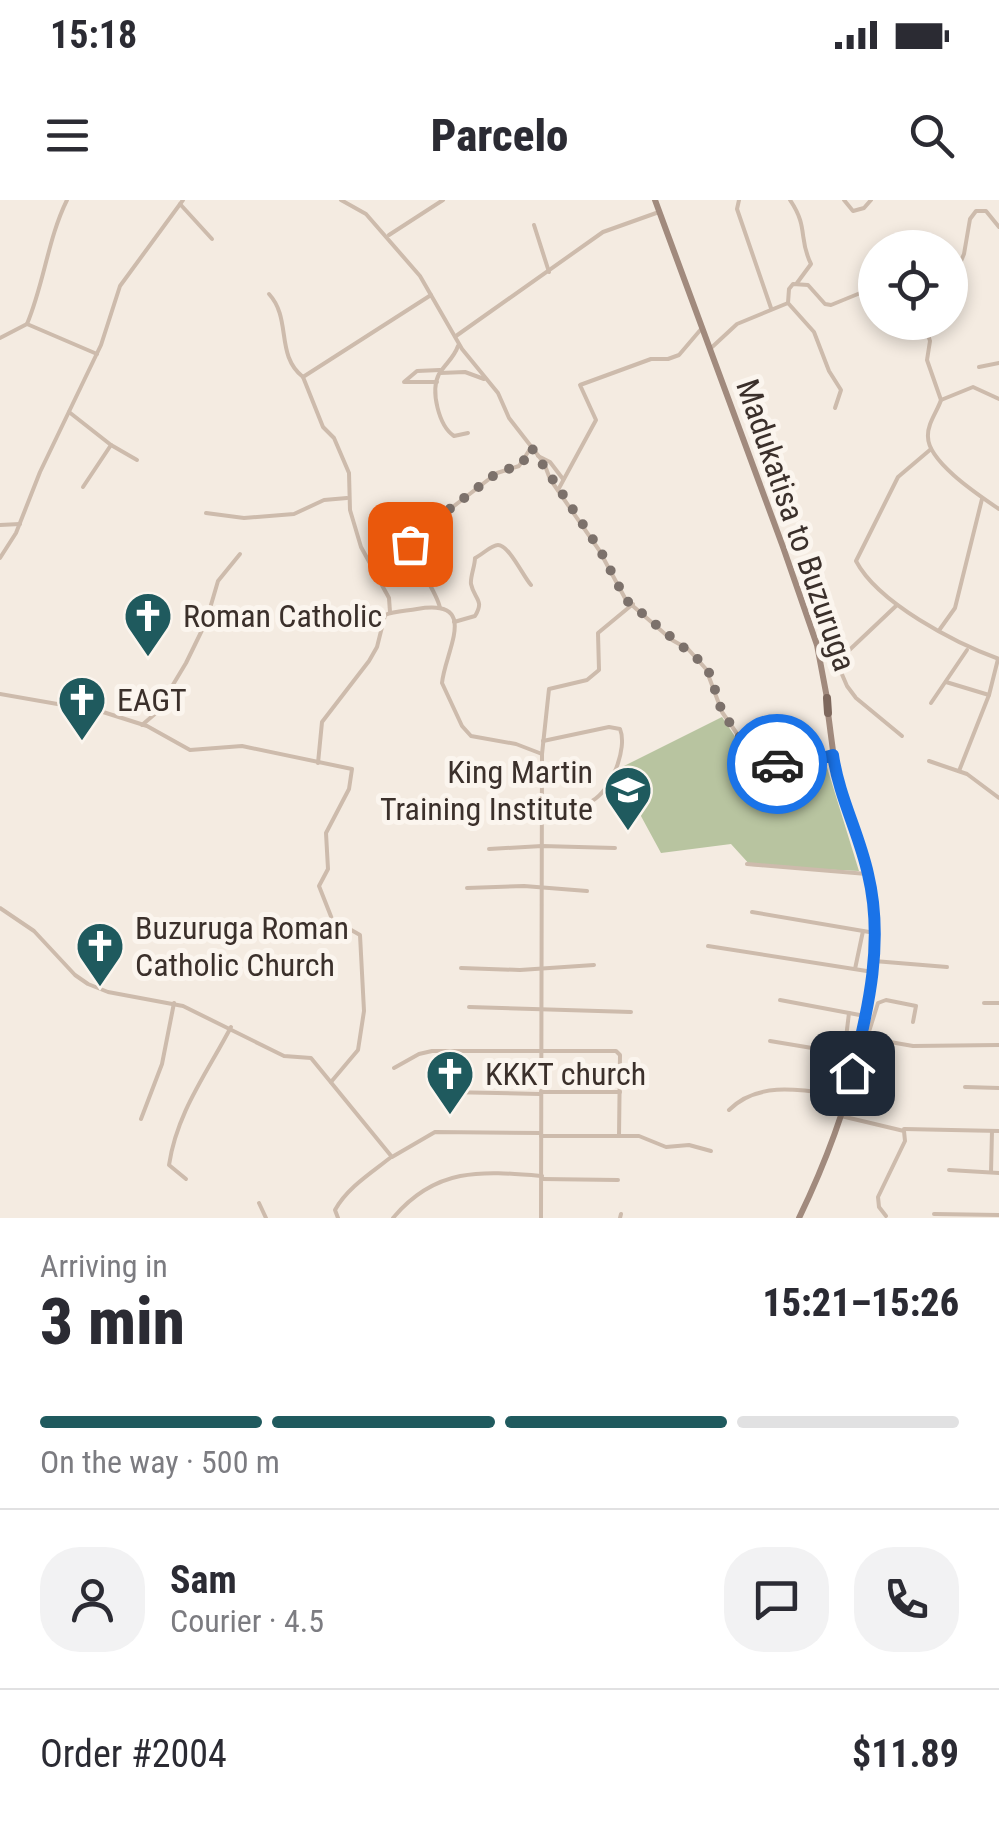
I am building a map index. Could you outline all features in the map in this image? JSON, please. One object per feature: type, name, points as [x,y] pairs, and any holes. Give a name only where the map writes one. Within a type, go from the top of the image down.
[{"type":"main road","name":"Madukatisa to Buzuruga","points":[[655,200],[814,639],[843,800],[869,875],[875,933],[874,972],[841,1116],[799,1218]]},
{"type":"street","points":[[0,338],[27,324],[68,200]]},
{"type":"street","points":[[342,200],[366,214],[420,276],[470,361],[503,401],[508,418],[600,550],[626,600],[688,649],[706,669],[722,712],[759,760],[789,768],[833,755]]},
{"type":"street","points":[[387,236],[444,200]]},
{"type":"street","points":[[740,200],[736,210],[755,254],[771,308]]},
{"type":"street","points":[[790,200],[803,221],[803,244],[812,264],[789,289],[788,303],[820,343],[827,368],[841,390],[835,408]]},
{"type":"street","points":[[844,200],[852,211],[864,208],[871,200]]},
{"type":"street","points":[[0,558],[20,524],[40,472],[97,354],[120,286],[181,202],[212,239]]},
{"type":"street","points":[[968,237],[973,215],[979,210],[986,211],[999,227]]},
{"type":"street","points":[[468,433],[450,434],[442,424],[437,382],[452,359],[457,339],[603,232],[659,212]]},
{"type":"street","points":[[534,225],[548,272]]},
{"type":"street","points":[[798,283],[813,288],[828,305],[858,294]]},
{"type":"street","points":[[269,294],[280,308],[288,361],[303,377],[323,427],[332,436],[349,473],[348,498],[361,546],[387,594],[390,612]]},
{"type":"street","points":[[303,377],[431,296]]},
{"type":"street","points":[[710,349],[732,328],[788,303]]},
{"type":"street","points":[[27,324],[97,354]]},
{"type":"street","points":[[558,490],[596,420],[580,385],[679,354],[702,328]]},
{"type":"street","points":[[930,340],[927,360],[942,400]]},
{"type":"street","points":[[979,367],[999,363]]},
{"type":"street","points":[[437,382],[415,384],[404,380],[417,370],[465,372],[488,381]]},
{"type":"street","points":[[999,399],[974,387],[942,400],[928,431],[931,449],[982,499],[999,509]]},
{"type":"street","points":[[69,412],[137,460]]},
{"type":"street","points":[[83,486],[112,445]]},
{"type":"street","points":[[531,447],[522,464],[497,473],[411,540],[410,549],[435,588],[440,608],[454,622],[454,638],[442,683],[462,726],[476,738],[516,744],[542,754]]},
{"type":"street","points":[[931,449],[898,477],[856,557],[874,585],[897,604],[968,648],[999,659],[959,771]]},
{"type":"street","points":[[538,456],[550,462],[563,478]]},
{"type":"street","points":[[206,514],[244,518],[294,514],[324,500],[348,498]]},
{"type":"street","points":[[940,629],[954,608],[982,499]]},
{"type":"street","points":[[0,526],[20,524]]},
{"type":"street","points":[[454,622],[474,616],[480,609],[480,599],[470,581],[475,560],[493,546],[510,551],[516,567],[532,585]]},
{"type":"street","points":[[142,725],[156,713],[178,678],[203,629],[218,581],[240,554]]},
{"type":"street","points":[[540,1218],[542,754],[549,689],[587,680],[599,670],[598,633],[634,604]]},
{"type":"street","points":[[835,657],[856,646],[897,604]]},
{"type":"street","points":[[318,762],[322,722],[369,661],[377,647],[383,619],[390,612],[440,608]]},
{"type":"street","points":[[814,639],[824,642],[835,657],[856,698],[902,736]]},
{"type":"street","points":[[930,703],[968,648]]},
{"type":"street","points":[[946,682],[989,695]]},
{"type":"street","points":[[0,694],[90,709],[142,725],[190,750],[242,746],[343,764],[352,771],[348,789],[326,833],[328,868],[319,886],[332,919],[360,935],[364,1011],[358,1050],[331,1082]]},
{"type":"street","points":[[542,804],[594,800],[618,766],[623,738],[620,729],[610,727],[543,740]]},
{"type":"street","points":[[929,761],[959,771],[999,798]]},
{"type":"street","points":[[490,849],[615,848]]},
{"type":"street","points":[[747,864],[869,875]]},
{"type":"street","points":[[467,888],[587,891]]},
{"type":"street","points":[[0,908],[34,931],[88,984],[108,992],[174,1003],[232,1027],[284,1056],[310,1058],[392,1157]]},
{"type":"street","points":[[752,912],[875,933]]},
{"type":"street","points":[[855,969],[864,931]]},
{"type":"street","points":[[708,946],[874,972]]},
{"type":"street","points":[[874,961],[948,967]]},
{"type":"street","points":[[461,968],[594,965]]},
{"type":"street","points":[[780,1000],[865,1016]]},
{"type":"street","points":[[858,1049],[867,1038],[875,1005],[882,1001],[916,1006],[914,1022]]},
{"type":"street","points":[[141,1119],[162,1064],[174,1003]]},
{"type":"street","points":[[984,1003],[999,1003]]},
{"type":"street","points":[[469,1008],[631,1012]]},
{"type":"street","points":[[728,1110],[747,1096],[768,1091],[789,1089],[843,1096],[842,1053],[848,1012]]},
{"type":"street","points":[[186,1180],[169,1165],[177,1128],[200,1079],[232,1027]]},
{"type":"street","points":[[867,1038],[913,1046],[999,1044]]},
{"type":"street","points":[[770,1041],[842,1053]]},
{"type":"street","points":[[394,1068],[432,1051],[616,1051],[620,1055],[619,1136]]},
{"type":"street","points":[[965,1087],[999,1088]]},
{"type":"street","points":[[445,1092],[620,1092]]},
{"type":"street","points":[[841,1116],[901,1129],[996,1131],[991,1172]]},
{"type":"street","points":[[886,1216],[878,1207],[878,1197],[905,1141],[901,1129]]},
{"type":"street","points":[[338,1218],[338,1204],[360,1181],[435,1132],[647,1138],[666,1146],[689,1146],[711,1152]]},
{"type":"street","points":[[950,1170],[999,1173]]},
{"type":"street","points":[[394,1218],[418,1194],[444,1178],[486,1174],[618,1180]]},
{"type":"street","points":[[259,1203],[266,1218]]},
{"type":"street","points":[[934,1214],[999,1215]]},
{"type":"green space","points":[[722,717],[754,765],[826,764],[859,871],[751,866],[731,844],[661,853],[616,770]]},
{"type":"way so far","points":[[410,544],[414,536],[492,476],[522,464],[531,447],[600,550],[626,600],[700,661],[710,674],[722,712],[750,751],[759,760],[777,764]]},
{"type":"place","name":"Roman Catholic","points":[[148,658]]},
{"type":"place","name":"EAGT","points":[[82,742]]},
{"type":"place","name":"King Martin Training Institute","points":[[628,832]]},
{"type":"place","name":"Buzuruga Roman Catholic Church","points":[[100,988]]},
{"type":"place","name":"KKKT church","points":[[450,1116]]},
{"type":"route","points":[[777,764],[789,768],[833,755],[843,800],[869,875],[874,961],[852,1073]]}]
